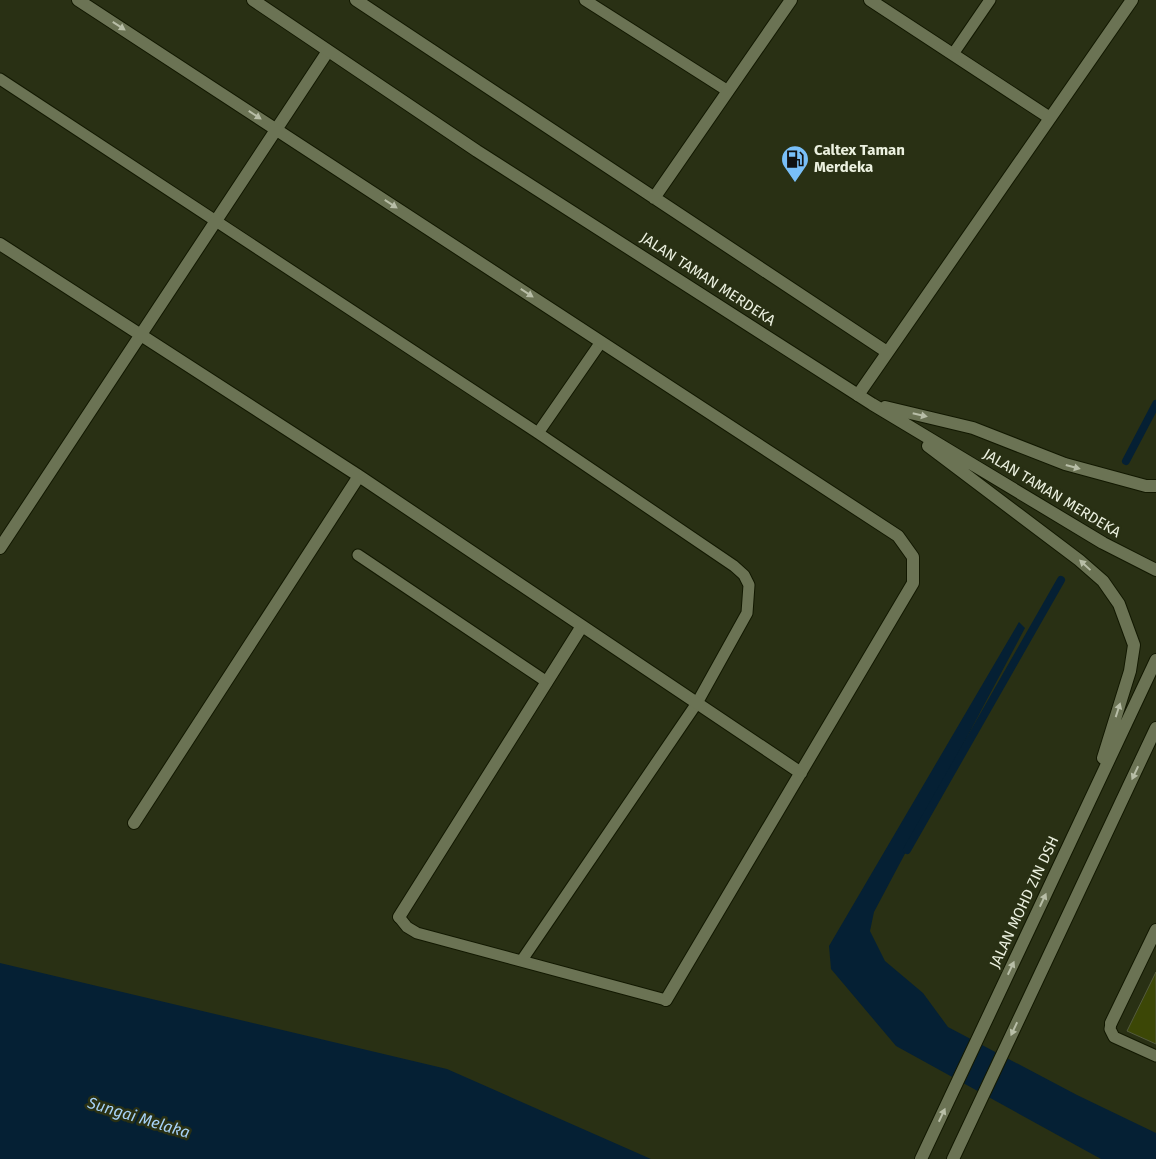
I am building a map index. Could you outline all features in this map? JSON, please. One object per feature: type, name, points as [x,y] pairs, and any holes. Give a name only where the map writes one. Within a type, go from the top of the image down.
[{"type":"street","points":[[78,0],[898,536],[913,557],[914,583],[666,1000]]},
{"type":"street","name":"JALAN TAMAN MERDEKA","points":[[253,0],[477,151],[872,404],[1103,543],[1156,570]]},
{"type":"street","points":[[654,198],[791,0]]},
{"type":"street","points":[[870,0],[1050,118]]},
{"type":"street","points":[[858,395],[1132,0]]},
{"type":"street","points":[[359,1],[888,352]]},
{"type":"street","points":[[0,548],[328,51]]},
{"type":"street","points":[[0,244],[359,476],[800,773]]},
{"type":"street","points":[[872,404],[973,428],[1065,464],[1146,486],[1156,486]]},
{"type":"street","points":[[872,404],[1080,560],[1102,582],[1119,604],[1134,645],[1130,671],[1087,806]]},
{"type":"street","points":[[134,823],[359,476]]},
{"type":"street","points":[[399,917],[582,626]]},
{"type":"street","name":"JALAN MOHD ZIN DSH","points":[[921,1159],[1156,660]]},
{"type":"street","points":[[953,1159],[1156,728]]},
{"type":"street","points":[[1111,1023],[1156,930]]},
{"type":"lane","points":[[585,0],[728,92]]},
{"type":"lane","points":[[953,54],[990,0]]},
{"type":"lane","points":[[0,79],[538,433],[734,566],[744,575],[749,585],[747,613],[697,703],[522,960]]},
{"type":"lane","points":[[538,433],[601,342]]},
{"type":"lane","points":[[358,555],[546,682]]},
{"type":"lane","points":[[399,917],[407,927],[417,933],[666,1000]]},
{"type":"lane","points":[[1111,1023],[1110,1029],[1114,1037],[1156,1056]]},
{"type":"water","points":[[1019,622],[1025,628],[874,912],[870,931],[885,961],[923,993],[948,1027],[1077,1095],[1156,1133],[1156,1159],[1101,1159],[896,1046],[831,969],[829,946]]},
{"type":"water","name":"Sungai Melaka","points":[[0,963],[447,1069],[651,1159],[0,1159]]},
{"type":"building","points":[[1156,972],[1156,1044],[1127,1031]]},
{"type":"waterway","points":[[1126,461],[1156,404]]},
{"type":"waterway","points":[[907,850],[1061,580]]},
{"type":"place","name":"Caltex Taman Merdeka","points":[[795,183]]}]
